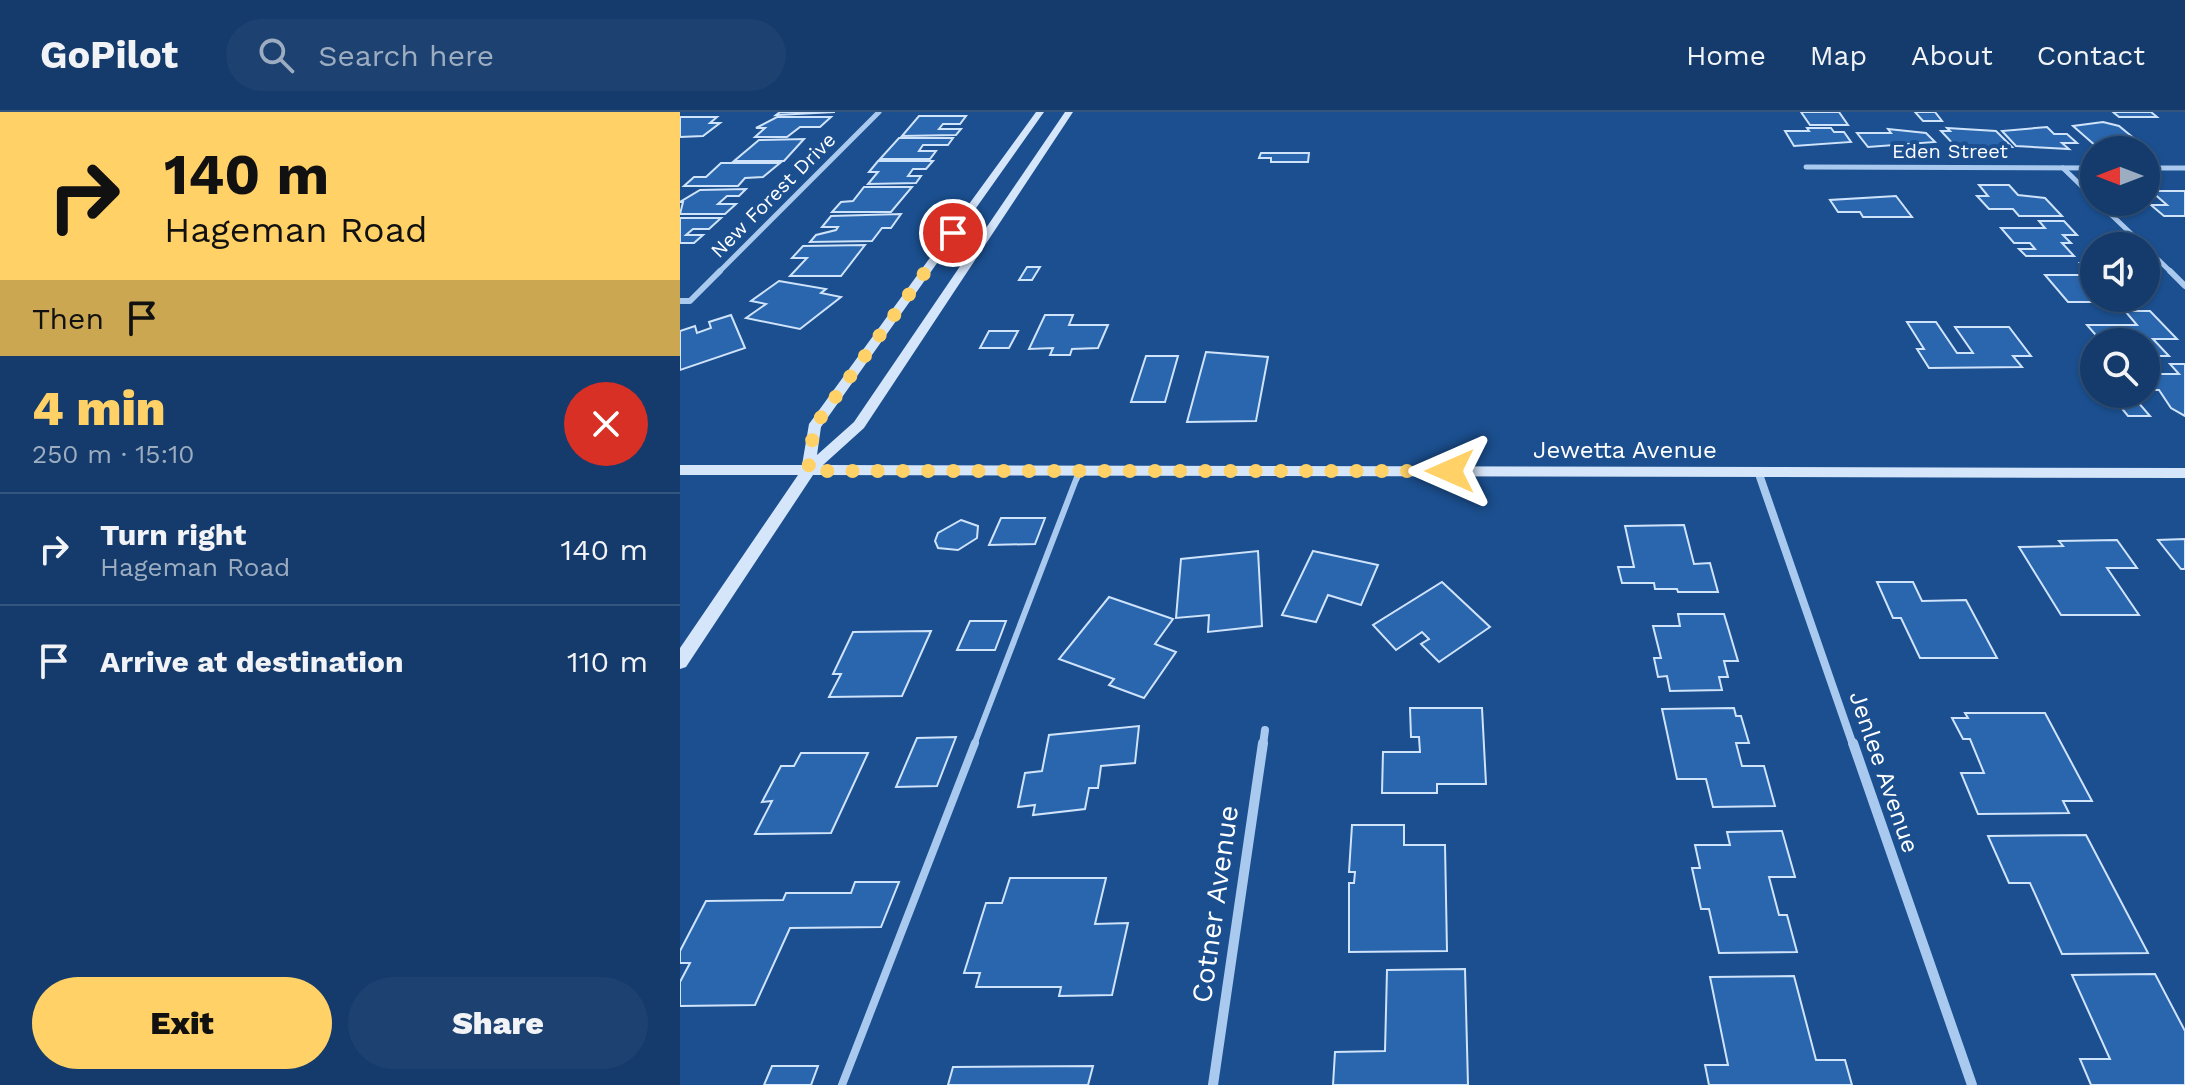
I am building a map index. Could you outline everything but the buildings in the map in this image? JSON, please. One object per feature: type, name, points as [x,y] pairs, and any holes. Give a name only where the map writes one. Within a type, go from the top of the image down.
[{"type":"main road","points":[[808,471],[814,427],[1040,112]]},
{"type":"main road","points":[[680,662],[808,471],[859,425],[1069,112]]},
{"type":"main road","name":"Jewetta Avenue","points":[[680,470],[2185,473]]},
{"type":"street","name":"New Forest Drive","points":[[680,301],[690,301],[879,112]]},
{"type":"street","name":"Eden Street","points":[[1806,167],[2080,168]]},
{"type":"street","points":[[2062,167],[2080,184]]},
{"type":"street","points":[[2160,168],[2185,168]]},
{"type":"street","points":[[2113,216],[2129,232]]},
{"type":"street","points":[[2160,262],[2185,286]]},
{"type":"street","name":"Jenlee Avenue","points":[[1758,472],[1972,1085]]},
{"type":"street","name":"Cotner Avenue","points":[[1213,1085],[1265,730]]},
{"type":"lane","points":[[842,1085],[1080,471]]},
{"type":"route","points":[[953,233],[814,427],[808,471],[1450,471]]}]
